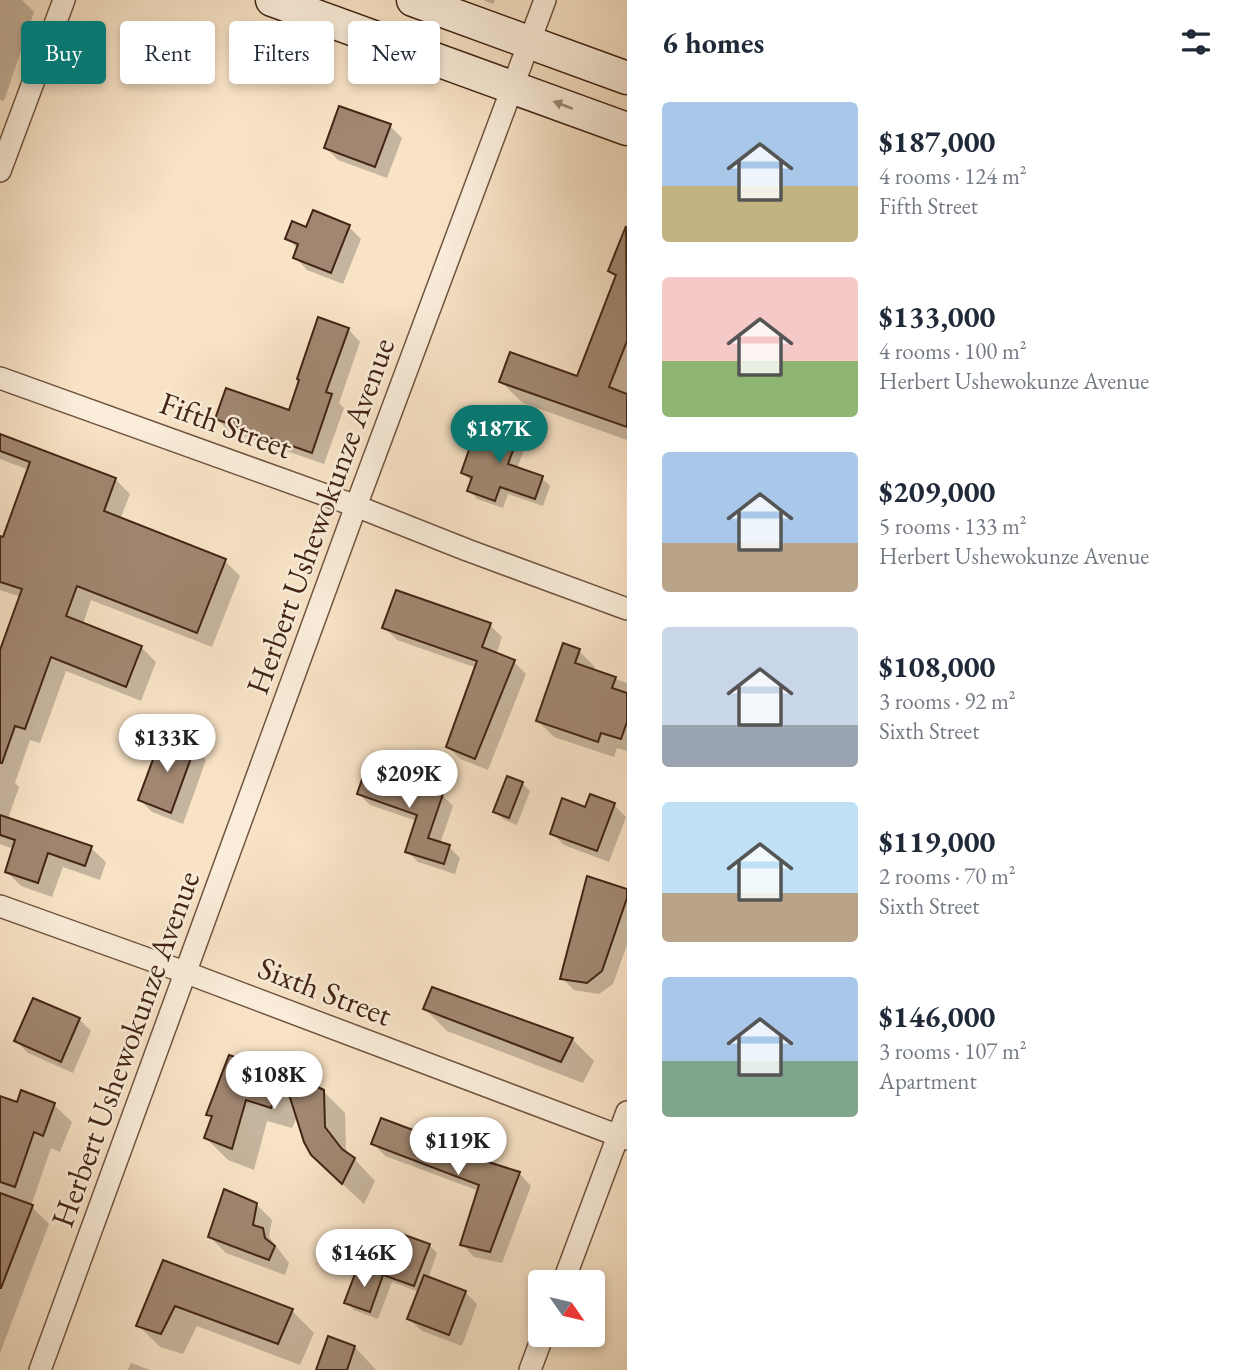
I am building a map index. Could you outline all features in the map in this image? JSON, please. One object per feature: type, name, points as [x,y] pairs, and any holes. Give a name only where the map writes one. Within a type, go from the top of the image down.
[{"type":"main road","points":[[272,0],[627,129]]},
{"type":"main road","points":[[413,0],[627,78]]},
{"type":"street","points":[[0,171],[64,0]]},
{"type":"street","name":"Herbert Ushewokunze Avenue","points":[[40,1370],[356,506],[545,0]]},
{"type":"street","name":"Fifth Street","points":[[0,378],[356,506],[627,609]]},
{"type":"street","name":"Sixth Street","points":[[0,906],[187,973],[622,1137]]},
{"type":"street","points":[[568,1270],[622,1137],[627,1112]]},
{"type":"street","points":[[530,1370],[538,1348]]},
{"type":"building","points":[[339,106],[391,124],[375,167],[324,148]]},
{"type":"building","points":[[313,210],[350,225],[331,273],[293,258],[298,244],[285,239],[292,221],[306,227]]},
{"type":"building","points":[[626,226],[627,341],[609,387],[627,394],[627,427],[499,382],[510,352],[577,376],[616,275],[608,271]]},
{"type":"building","points":[[318,317],[349,328],[326,392],[332,394],[312,453],[215,419],[226,388],[289,410]]},
{"type":"building","points":[[495,417],[522,426],[508,464],[543,476],[535,499],[500,487],[495,501],[467,491],[472,477],[461,473],[471,444],[484,449]]},
{"type":"building","points":[[0,434],[116,478],[104,511],[226,559],[197,633],[77,586],[66,616],[142,646],[126,687],[51,657],[25,729],[15,726],[2,763],[0,650],[22,589],[0,582],[0,536],[3,537],[30,462],[0,451]]},
{"type":"building","points":[[396,590],[491,623],[482,647],[515,660],[475,759],[446,747],[477,661],[382,628]]},
{"type":"building","points":[[563,643],[580,649],[575,663],[616,677],[612,688],[627,693],[627,722],[621,739],[601,733],[598,742],[536,721]]},
{"type":"building","points":[[162,735],[195,747],[171,813],[138,800]]},
{"type":"building","points":[[366,768],[443,794],[428,838],[450,845],[444,864],[405,852],[417,815],[357,794]]},
{"type":"building","points":[[507,776],[523,782],[509,818],[493,812]]},
{"type":"building","points":[[590,794],[615,803],[597,851],[550,834],[562,798],[585,807]]},
{"type":"building","points":[[0,815],[92,846],[85,866],[48,853],[38,883],[5,872],[15,840],[0,835]]},
{"type":"building","points":[[587,876],[627,889],[627,898],[602,971],[587,983],[560,979]]},
{"type":"building","points":[[432,987],[573,1038],[561,1062],[423,1009]]},
{"type":"building","points":[[33,998],[80,1018],[61,1062],[14,1041]]},
{"type":"building","points":[[229,1055],[301,1079],[324,1090],[325,1127],[342,1149],[355,1158],[342,1184],[311,1155],[304,1142],[283,1075],[271,1108],[246,1100],[232,1149],[204,1138],[212,1116],[206,1115]]},
{"type":"building","points":[[21,1090],[55,1103],[43,1136],[34,1132],[15,1187],[0,1182],[0,1096],[17,1102]]},
{"type":"building","points":[[381,1118],[480,1155],[479,1159],[520,1172],[490,1252],[460,1245],[479,1185],[371,1144]]},
{"type":"building","points":[[224,1189],[257,1203],[253,1225],[263,1228],[265,1238],[275,1246],[269,1260],[208,1237]]},
{"type":"building","points":[[0,1193],[33,1205],[1,1288],[0,1288]]},
{"type":"building","points":[[399,1233],[430,1244],[414,1286],[383,1275]]},
{"type":"building","points":[[163,1260],[293,1309],[278,1344],[175,1306],[161,1334],[136,1326]]},
{"type":"building","points":[[358,1266],[383,1275],[370,1312],[344,1303]]},
{"type":"building","points":[[424,1275],[466,1291],[449,1335],[407,1319]]},
{"type":"building","points":[[328,1336],[355,1346],[347,1370],[316,1370]]}]
